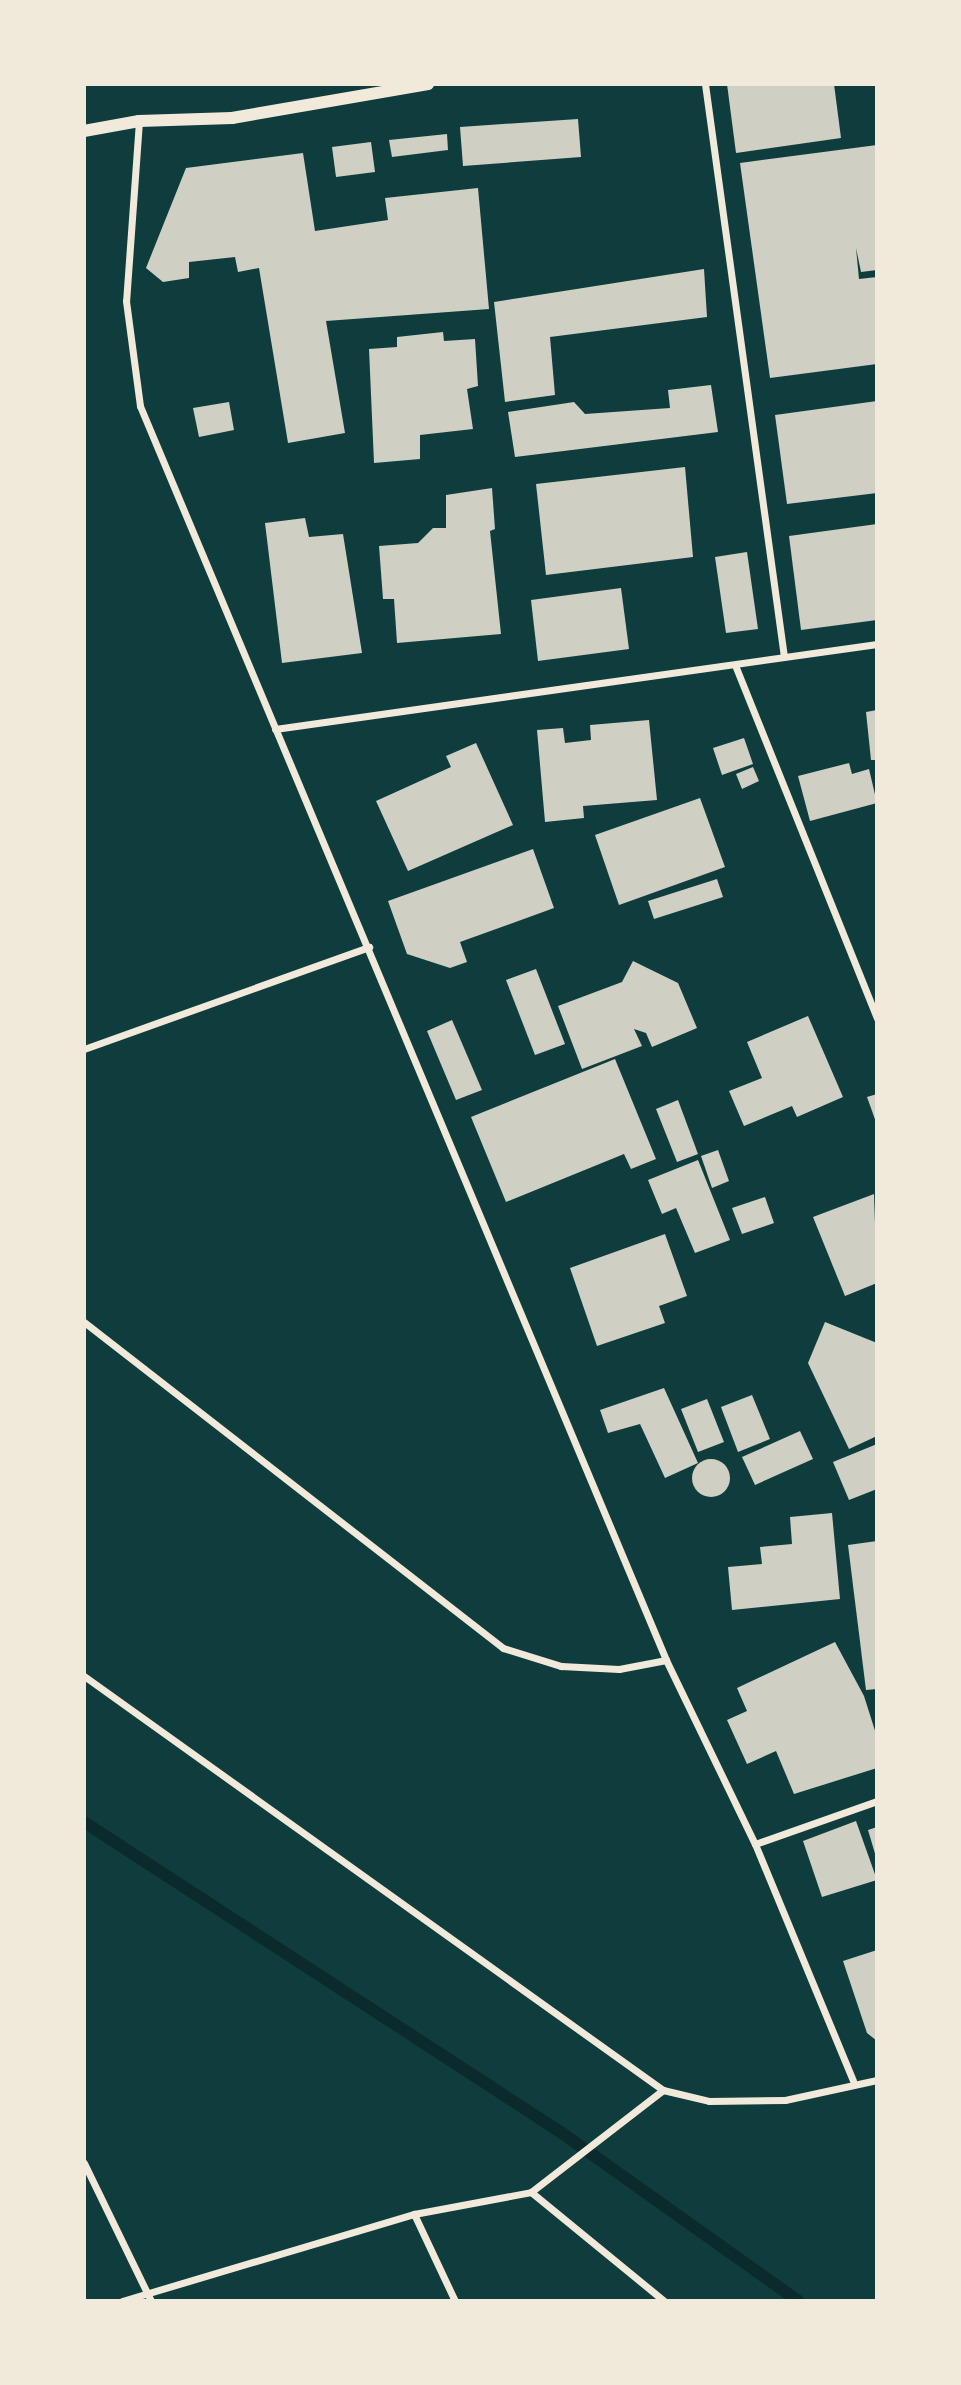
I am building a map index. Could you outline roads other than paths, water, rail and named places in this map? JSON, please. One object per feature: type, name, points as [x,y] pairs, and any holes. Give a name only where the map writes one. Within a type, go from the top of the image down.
[{"type":"street","points":[[84,131],[139,121],[232,118],[428,84]]},
{"type":"street","points":[[705,84],[784,657]]},
{"type":"street","points":[[139,121],[126,301],[139,406],[369,947],[666,1660],[755,1844],[853,2081]]},
{"type":"street","points":[[275,729],[877,644]]},
{"type":"street","points":[[735,664],[877,1019]]},
{"type":"street","points":[[84,1049],[369,947]]},
{"type":"street","points":[[84,1322],[503,1648],[561,1666],[619,1669],[666,1660]]},
{"type":"street","points":[[84,1676],[663,2090],[709,2101],[785,2100],[853,2081],[877,2080]]},
{"type":"street","points":[[755,1844],[877,1801]]},
{"type":"street","points":[[122,2301],[150,2297],[414,2214],[531,2192],[569,2169],[612,2125],[663,2090]]},
{"type":"street","points":[[84,2163],[150,2297]]},
{"type":"street","points":[[531,2192],[664,2301]]},
{"type":"street","points":[[414,2214],[455,2301]]},
{"type":"waterway","points":[[84,1822],[562,2133],[798,2301]]}]
